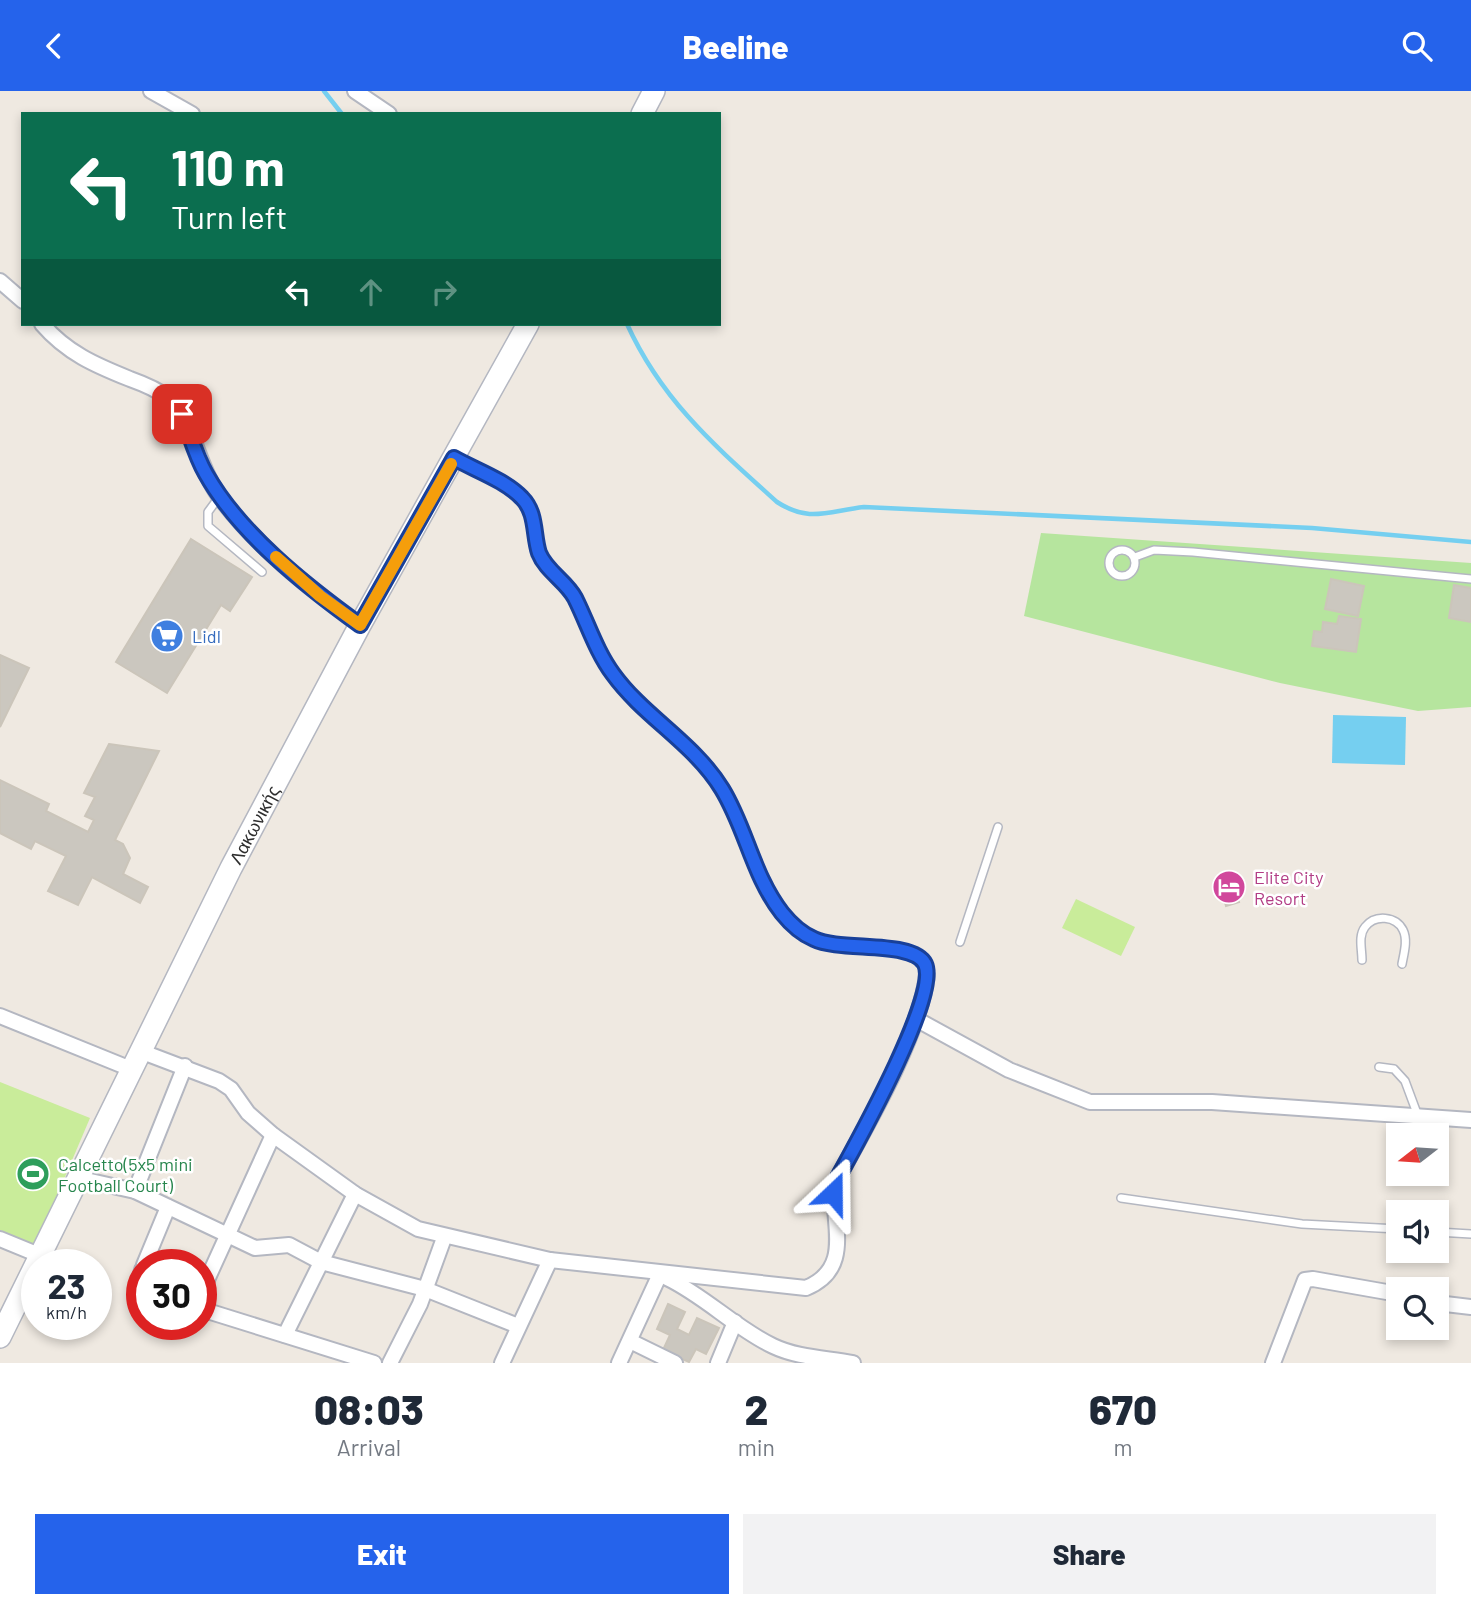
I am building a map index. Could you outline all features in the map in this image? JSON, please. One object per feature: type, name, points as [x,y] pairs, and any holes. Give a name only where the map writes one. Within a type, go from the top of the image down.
[{"type":"main road","points":[[643,112],[653,91]]},
{"type":"main road","name":"Λακωνικής","points":[[42,1249],[231,868],[360,625],[527,326]]},
{"type":"main road","name":"Λακωνικής","points":[[0,1337],[21,1293]]},
{"type":"street","points":[[151,91],[188,112]]},
{"type":"street","points":[[355,91],[386,112]]},
{"type":"street","points":[[0,281],[21,299]]},
{"type":"street","points":[[44,326],[66,349],[83,360],[156,389],[169,399],[182,414],[195,453],[220,497],[300,580],[360,625]]},
{"type":"street","points":[[0,1016],[135,1060],[185,1066],[231,1089],[248,1113],[273,1135],[355,1194],[391,1216],[444,1238],[550,1260],[806,1288],[821,1278],[836,1252],[839,1236],[834,1201],[836,1181],[873,1113],[916,1019],[927,976]]},
{"type":"street","points":[[916,1019],[1009,1070],[1090,1102],[1212,1102],[1471,1120]]},
{"type":"street","points":[[135,1191],[185,1066]]},
{"type":"street","points":[[217,1260],[273,1135]]},
{"type":"street","points":[[77,1178],[135,1191],[255,1248],[289,1245],[321,1262],[425,1289],[518,1326]]},
{"type":"street","points":[[285,1335],[355,1194]]},
{"type":"street","points":[[151,1249],[168,1207]]},
{"type":"street","points":[[390,1363],[425,1289],[444,1238]]},
{"type":"street","points":[[0,1239],[24,1249]]},
{"type":"street","points":[[502,1363],[550,1260]]},
{"type":"street","points":[[660,1274],[685,1286],[735,1322],[785,1351],[853,1363]]},
{"type":"street","points":[[619,1363],[660,1274]]},
{"type":"street","points":[[1273,1363],[1305,1280],[1313,1279],[1386,1292]]},
{"type":"street","points":[[1449,1304],[1471,1307]]},
{"type":"street","points":[[217,1313],[374,1363]]},
{"type":"street","points":[[719,1363],[735,1322]]},
{"type":"street","points":[[630,1341],[675,1363]]},
{"type":"lane","points":[[454,458],[513,490],[529,506],[540,553],[575,599],[604,661],[648,711],[709,770],[723,790],[759,874],[782,913],[814,940],[832,945],[905,950],[916,954],[925,964],[927,976]]},
{"type":"lane","points":[[220,497],[208,512],[208,526],[262,572]]},
{"type":"lane","points":[[1135,557],[1154,550],[1194,552],[1471,579]]},
{"type":"lane","points":[[960,942],[998,827]]},
{"type":"lane","points":[[1362,960],[1361,938],[1365,928],[1373,920],[1385,918],[1395,922],[1403,930],[1406,941],[1402,964]]},
{"type":"lane","points":[[1379,1067],[1394,1069],[1405,1081],[1419,1117]]},
{"type":"lane","points":[[1121,1198],[1302,1224],[1386,1228]]},
{"type":"lane","points":[[1449,1233],[1471,1234]]},
{"type":"green space","points":[[1041,533],[1471,563],[1471,707],[1418,711],[1280,683],[1024,616]]},
{"type":"green space","points":[[1076,899],[1135,927],[1121,956],[1062,928]]},
{"type":"green space","name":"Calcetto(5x5 mini Football Court)","points":[[0,1082],[90,1118],[36,1245],[0,1230]]},
{"type":"water","points":[[1333,715],[1406,717],[1405,765],[1332,763]]},
{"type":"building","name":"Lidl","points":[[191,539],[252,577],[230,611],[221,605],[167,693],[116,662]]},
{"type":"building","points":[[1331,579],[1364,586],[1358,616],[1325,609]]},
{"type":"building","points":[[1454,585],[1471,588],[1471,622],[1449,618]]},
{"type":"building","points":[[1339,616],[1361,619],[1356,652],[1312,646],[1314,631],[1322,632],[1323,622],[1337,624]]},
{"type":"building","points":[[0,655],[29,668],[0,727]]},
{"type":"building","points":[[109,744],[159,751],[115,840],[123,844],[130,858],[123,874],[148,887],[140,903],[92,877],[78,905],[48,891],[66,856],[35,841],[31,849],[0,833],[0,780],[49,804],[46,811],[88,832],[94,820],[85,816],[95,797],[84,793]]},
{"type":"building","points":[[1233,880],[1239,902],[1226,906],[1220,884]]},
{"type":"building","points":[[668,1304],[685,1312],[677,1329],[689,1335],[697,1318],[719,1328],[706,1354],[696,1349],[689,1362],[663,1350],[670,1335],[657,1329]]},
{"type":"waterway","points":[[324,91],[340,112]]},
{"type":"waterway","points":[[628,326],[656,376],[692,421],[777,502],[799,512],[819,514],[864,507],[1312,528],[1471,542]]},
{"type":"slow traffic","points":[[276,557],[300,580],[360,625],[451,464]]},
{"type":"place","name":"Lidl","points":[[167,636]]},
{"type":"place","name":"Elite City Resort","points":[[1229,887]]},
{"type":"place","name":"Calcetto(5x5 mini Football Court)","points":[[33,1174]]},
{"type":"route","points":[[182,414],[195,453],[220,497],[282,564],[360,625],[454,458],[513,490],[529,506],[540,553],[545,563],[567,585],[596,646],[615,677],[693,751],[723,790],[759,874],[782,913],[814,940],[851,948],[905,950],[916,954],[925,964],[927,976],[924,997],[916,1019],[873,1113],[836,1181],[833,1193]]}]
